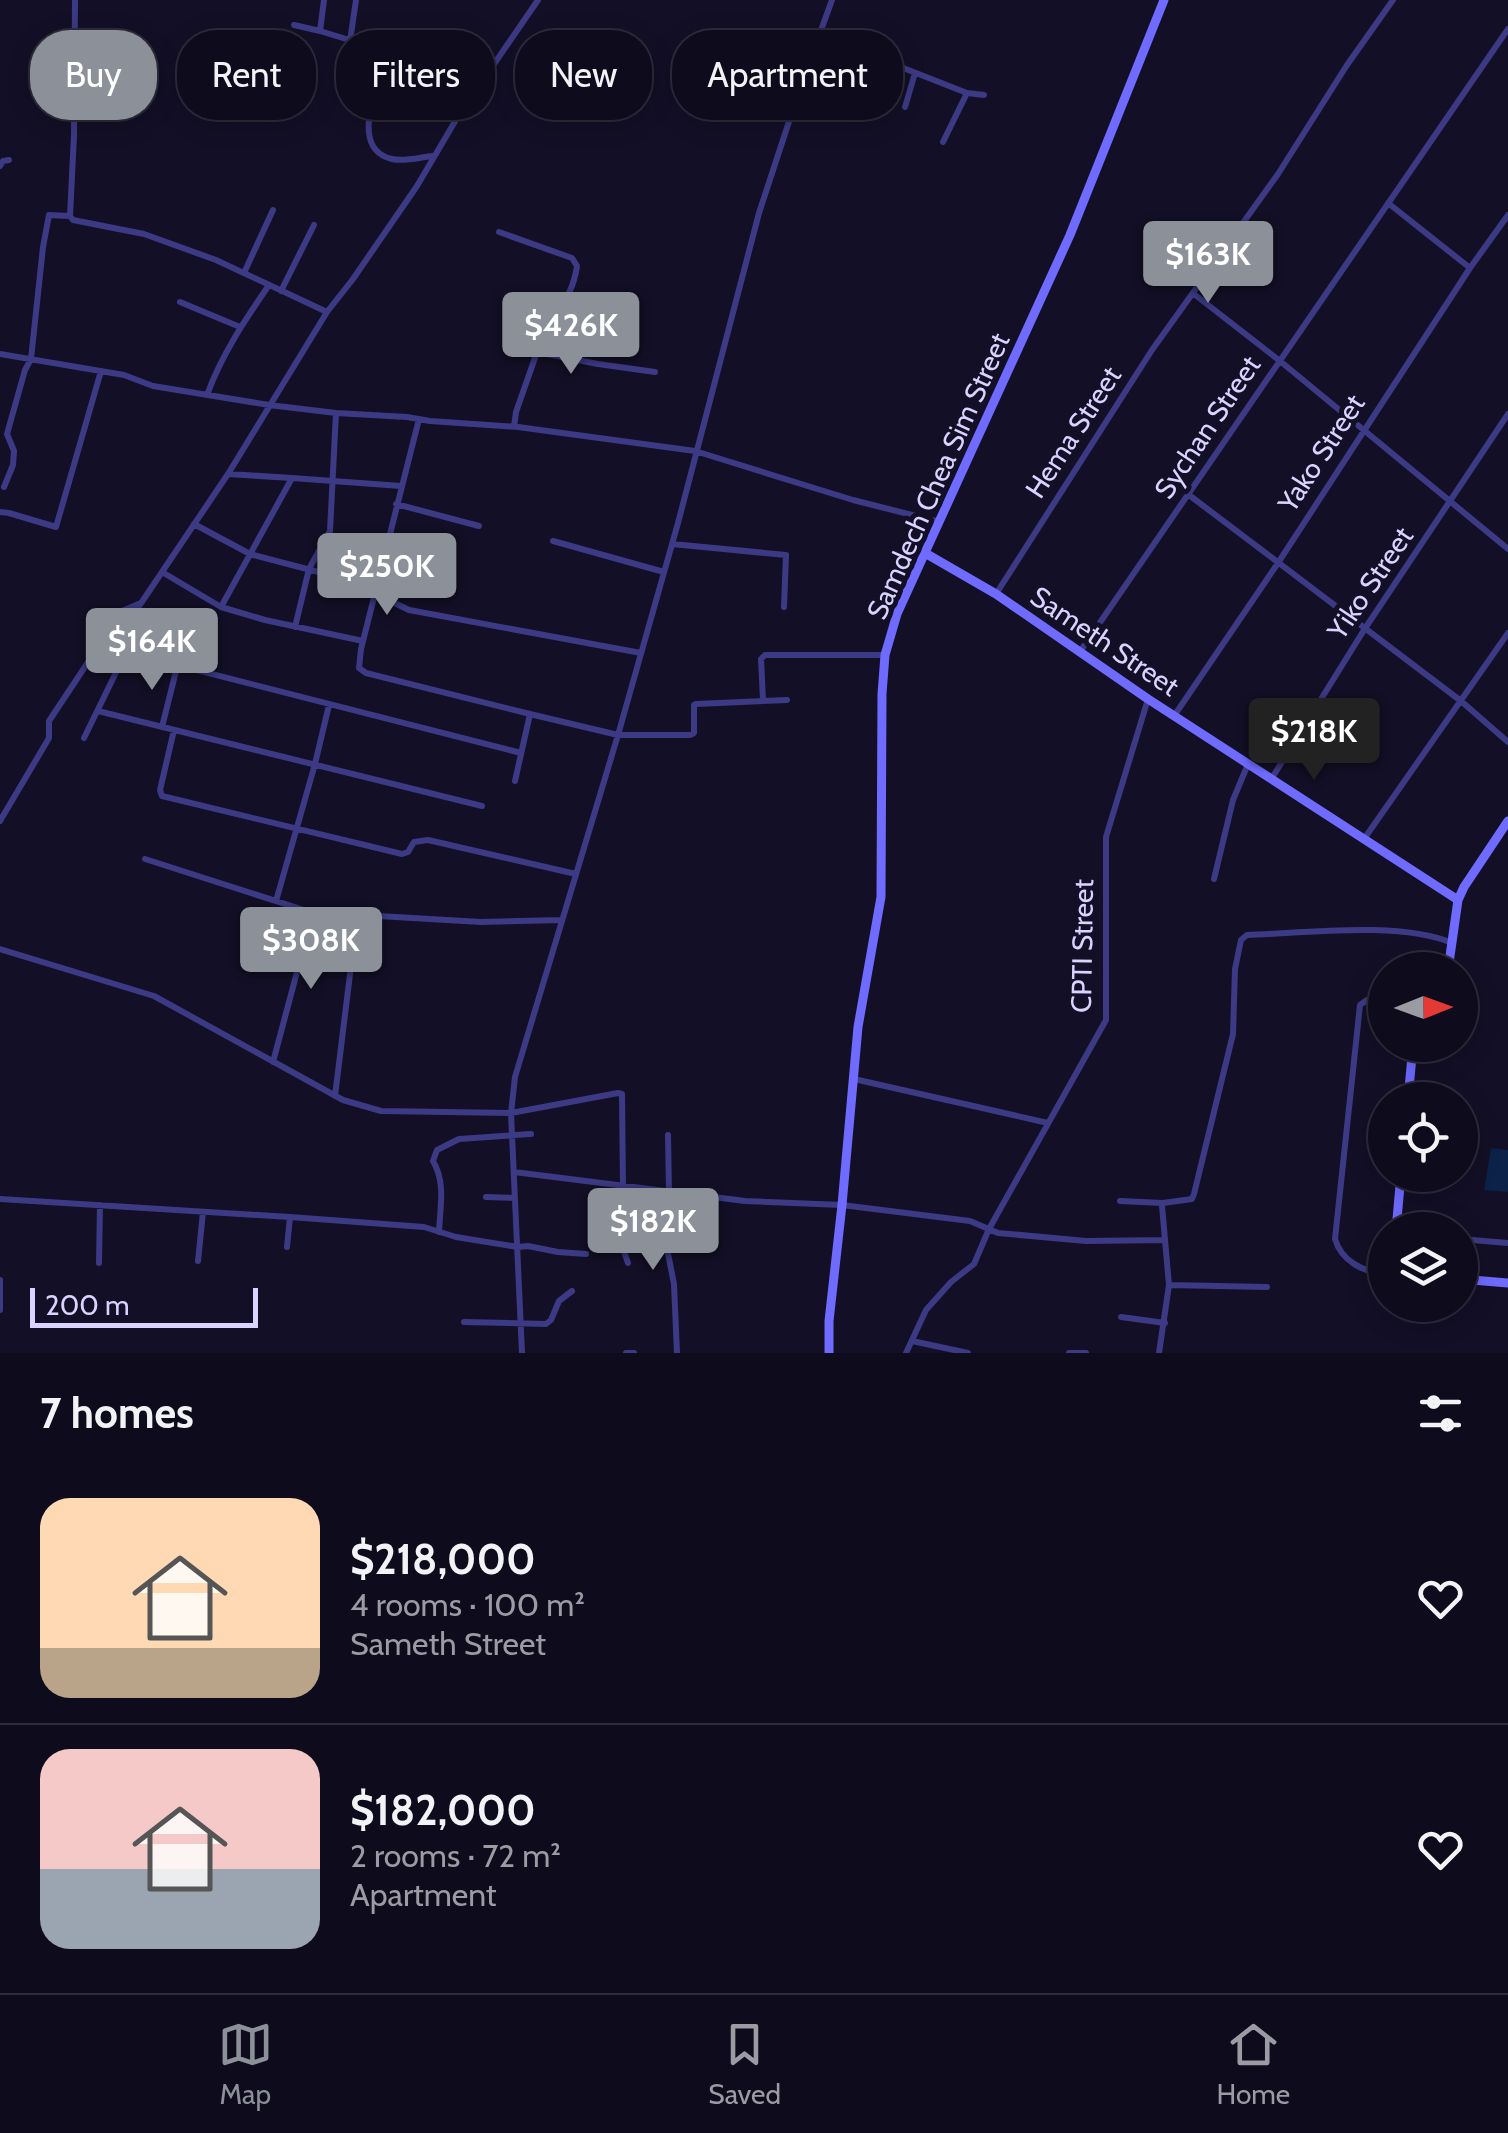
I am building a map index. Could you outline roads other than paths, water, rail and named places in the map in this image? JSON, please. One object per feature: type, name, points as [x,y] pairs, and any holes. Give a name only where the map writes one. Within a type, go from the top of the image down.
[{"type":"street","points":[[70,216],[75,0]]},
{"type":"street","points":[[320,31],[324,0]]},
{"type":"street","points":[[352,30],[356,0]]},
{"type":"street","points":[[495,65],[538,0]]},
{"type":"street","points":[[821,30],[832,0]]},
{"type":"street","name":"Samdech Chea Sim Street","points":[[828,1353],[858,1027],[881,896],[885,656],[898,614],[1070,235],[1164,0]]},
{"type":"street","name":"Hema Street","points":[[996,594],[1136,374],[1278,174],[1347,65],[1394,0]]},
{"type":"street","points":[[294,25],[336,36]]},
{"type":"street","name":"Sychan Street","points":[[1080,653],[1508,29]]},
{"type":"street","points":[[903,68],[967,93],[984,95]]},
{"type":"street","points":[[905,107],[916,73]]},
{"type":"street","points":[[944,142],[967,93]]},
{"type":"street","points":[[369,120],[367,132],[376,149],[391,159],[434,156]]},
{"type":"street","points":[[84,738],[126,652],[126,628],[328,312],[400,212],[458,120]]},
{"type":"street","points":[[522,1353],[512,1135],[514,1078],[618,735],[759,213],[791,120]]},
{"type":"street","points":[[0,166],[9,160]]},
{"type":"street","points":[[1388,203],[1470,268]]},
{"type":"street","points":[[244,273],[273,210]]},
{"type":"street","points":[[4,487],[14,452],[8,429],[24,370],[31,359],[49,215],[70,216],[73,220],[144,234],[244,273],[328,312]]},
{"type":"street","name":"Yako Street","points":[[1174,716],[1508,215]]},
{"type":"street","points":[[282,290],[314,225]]},
{"type":"street","points":[[499,232],[572,258],[577,266],[568,298],[546,330],[537,352],[514,427]]},
{"type":"street","points":[[207,395],[240,326],[269,285]]},
{"type":"street","points":[[1194,294],[1508,549]]},
{"type":"street","points":[[180,302],[240,326]]},
{"type":"street","points":[[537,352],[655,372]]},
{"type":"street","points":[[0,354],[124,374],[154,386],[269,405],[514,427],[695,451],[853,500],[940,522]]},
{"type":"street","points":[[0,512],[56,527],[101,371]]},
{"type":"street","points":[[294,627],[309,569],[330,532],[336,413]]},
{"type":"street","name":"Yiko Street","points":[[1272,778],[1364,630],[1508,414]]},
{"type":"street","points":[[418,419],[359,668],[366,673],[618,735],[690,735],[694,733],[696,704],[788,700]]},
{"type":"street","points":[[228,474],[401,486]]},
{"type":"street","points":[[220,607],[292,478]]},
{"type":"street","points":[[1188,495],[1461,701],[1508,742]]},
{"type":"street","points":[[396,504],[479,526]]},
{"type":"street","points":[[194,524],[250,554],[346,578],[409,610],[641,654]]},
{"type":"street","points":[[553,542],[664,572]]},
{"type":"street","points":[[672,544],[784,554],[784,607]]},
{"type":"street","name":"Sameth Street","points":[[926,553],[996,594],[1148,699],[1458,900]]},
{"type":"street","points":[[162,572],[220,607],[363,642]]},
{"type":"street","points":[[0,821],[49,738],[48,720],[122,611],[142,602]]},
{"type":"street","points":[[1364,840],[1508,633]]},
{"type":"street","points":[[126,652],[521,753]]},
{"type":"street","points":[[763,700],[765,654],[885,656]]},
{"type":"street","points":[[162,728],[178,667]]},
{"type":"street","name":"CPTI Street","points":[[906,1353],[926,1310],[974,1264],[989,1229],[1106,1020],[1106,837],[1148,699]]},
{"type":"street","points":[[276,901],[329,705]]},
{"type":"street","points":[[98,711],[482,806]]},
{"type":"street","points":[[515,781],[530,714]]},
{"type":"street","points":[[174,730],[160,790],[162,796],[402,854],[420,839],[576,874]]},
{"type":"street","points":[[1214,879],[1232,800],[1248,764]]},
{"type":"street","points":[[1451,952],[1458,900],[1508,821]]},
{"type":"street","points":[[145,859],[313,912],[481,922],[562,920]]},
{"type":"street","points":[[273,1062],[313,912]]},
{"type":"street","points":[[1120,1201],[1163,1203],[1192,1199],[1233,1034],[1235,969],[1241,940],[1246,935],[1389,931],[1452,942]]},
{"type":"street","points":[[0,948],[154,996],[335,1096],[381,1111],[512,1113],[622,1094],[624,1186]]},
{"type":"street","points":[[335,1096],[351,966]]},
{"type":"street","points":[[1368,1000],[1360,1005],[1335,1239],[1344,1257],[1368,1269]]},
{"type":"street","points":[[852,1079],[1048,1123]]},
{"type":"street","points":[[439,1232],[442,1186],[433,1160],[438,1150],[459,1140],[531,1134]]},
{"type":"street","points":[[668,1135],[670,1192]]},
{"type":"street","points":[[514,1172],[658,1192],[842,1205],[970,1221],[998,1233],[1086,1241],[1165,1240]]},
{"type":"street","points":[[658,1192],[674,1284],[677,1353]]},
{"type":"street","points":[[486,1197],[516,1198]]},
{"type":"street","points":[[0,1200],[424,1228],[518,1247],[586,1254]]},
{"type":"street","points":[[1159,1353],[1169,1284],[1163,1203]]},
{"type":"street","points":[[99,1262],[100,1206]]},
{"type":"street","points":[[198,1261],[202,1212]]},
{"type":"street","points":[[288,1247],[290,1217]]},
{"type":"street","points":[[628,1263],[620,1240],[664,1231]]},
{"type":"street","points":[[1478,1240],[1508,1243]]},
{"type":"street","points":[[0,1280],[0,1310]]},
{"type":"street","points":[[1478,1281],[1508,1283]]},
{"type":"street","points":[[1169,1284],[1267,1287]]},
{"type":"street","points":[[464,1322],[546,1324],[559,1301],[572,1291]]},
{"type":"street","points":[[1121,1318],[1165,1323]]},
{"type":"street","points":[[912,1341],[968,1353]]},
{"type":"street","points":[[626,1353],[634,1353]]},
{"type":"street","points":[[1069,1353],[1086,1353]]},
{"type":"water","points":[[1491,1148],[1508,1150],[1508,1192],[1484,1190]]}]
